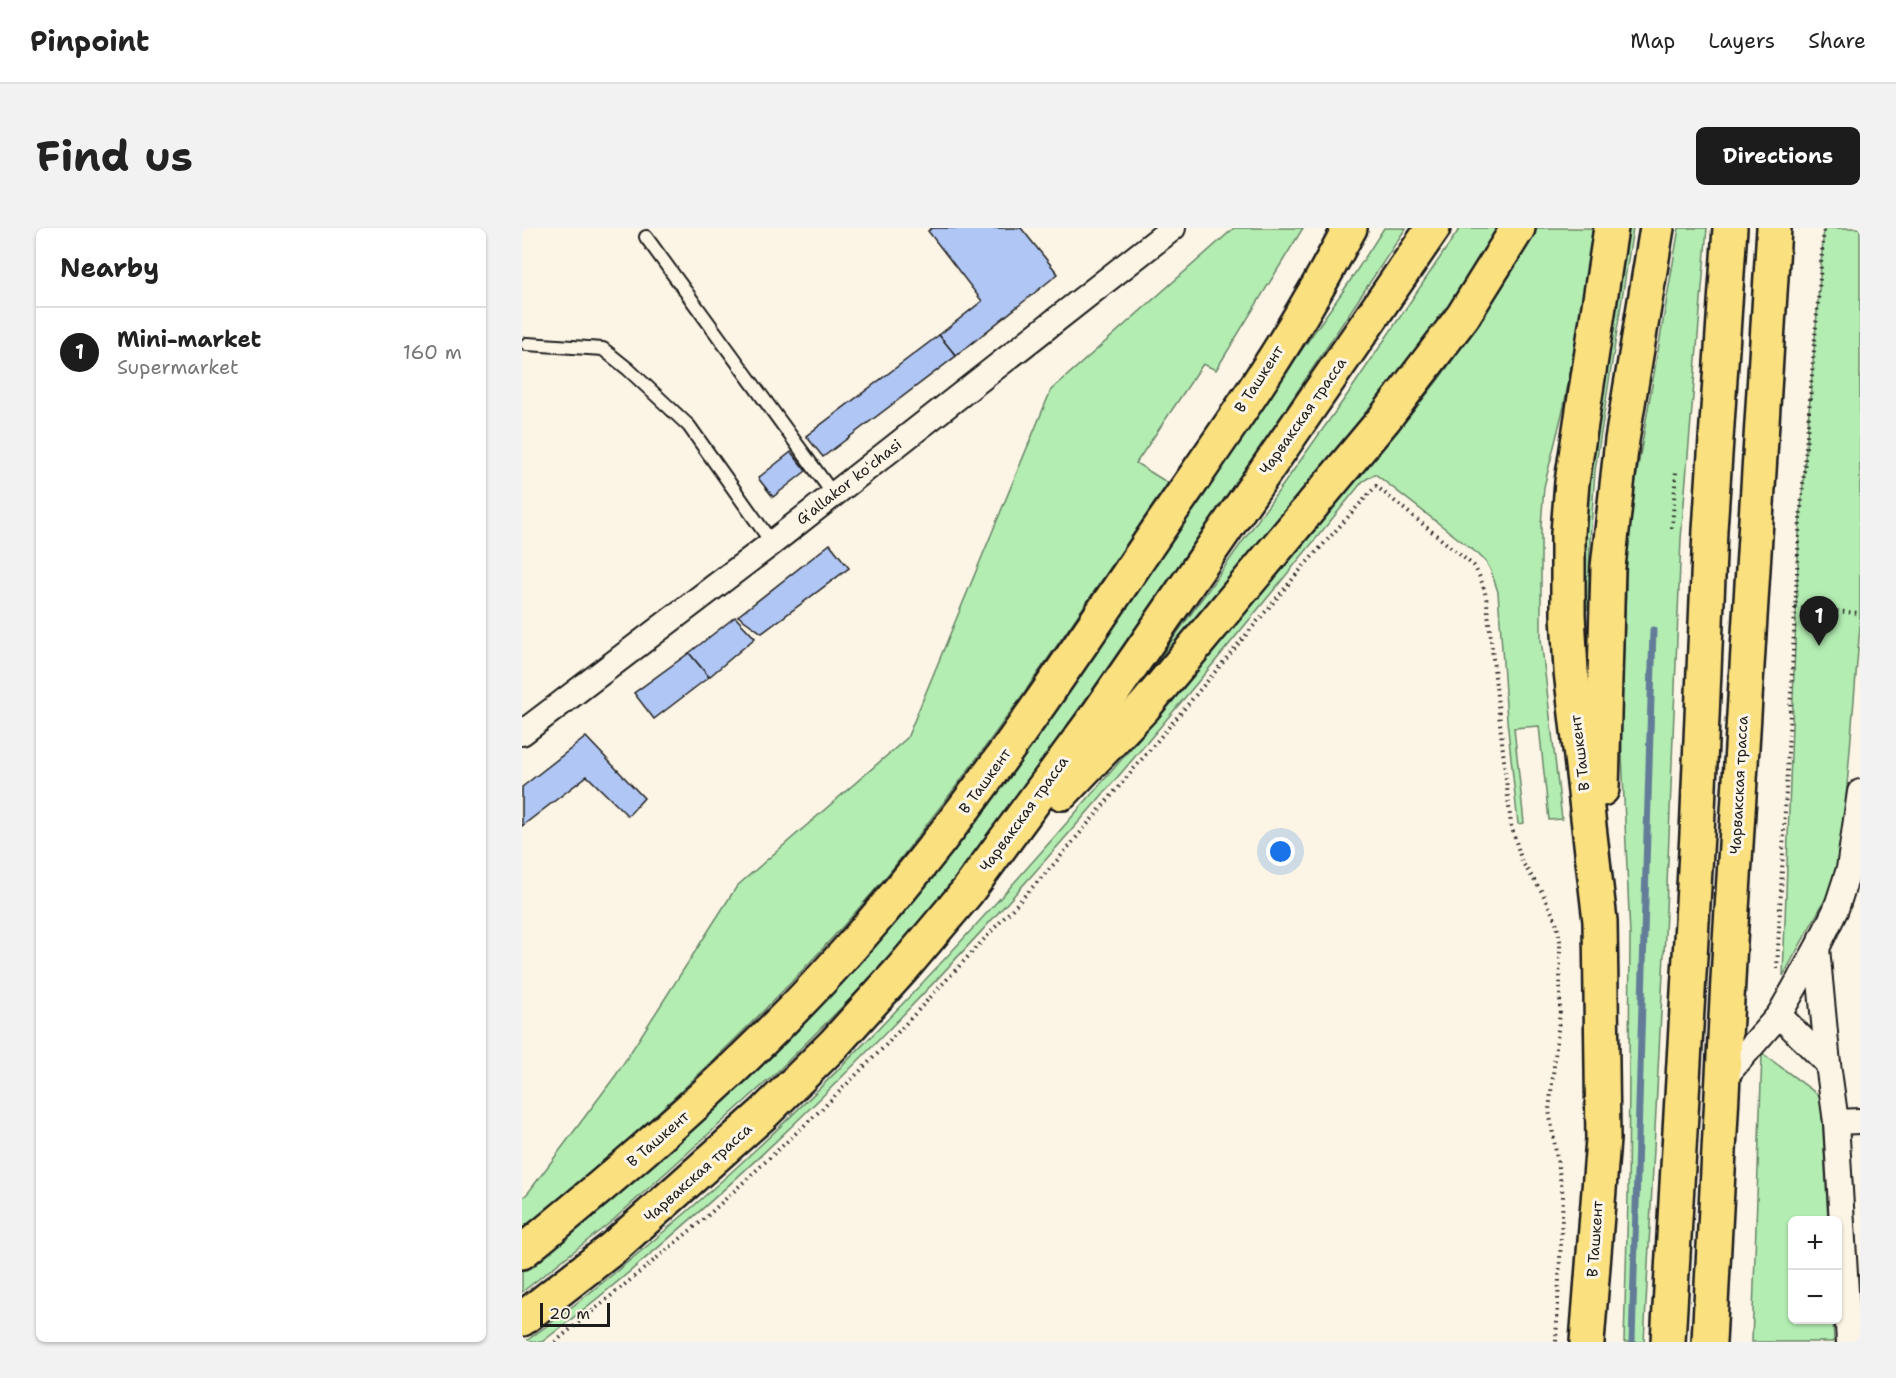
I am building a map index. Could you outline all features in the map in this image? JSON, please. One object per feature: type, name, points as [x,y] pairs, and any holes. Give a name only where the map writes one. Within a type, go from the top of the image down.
[{"type":"main road","name":"В Ташкент","points":[[522,1252],[599,1190],[738,1065],[827,974],[949,830],[1024,728],[1258,382],[1310,300],[1350,228]]},
{"type":"main road","points":[[1310,300],[1371,228]]},
{"type":"main road","name":"Чарвакская трасса","points":[[522,1319],[613,1248],[763,1114],[834,1044],[967,892],[1098,714],[1433,228]]},
{"type":"main road","points":[[967,892],[1144,707],[1232,604],[1425,368],[1463,316],[1518,228]]},
{"type":"main road","name":"В Ташкент","points":[[1600,921],[1571,671],[1568,563],[1572,482],[1611,228]]},
{"type":"main road","name":"В Ташкент","points":[[1587,1342],[1603,1139],[1600,921],[1608,567],[1622,440],[1657,228]]},
{"type":"main road","points":[[1668,1342],[1697,834],[1710,530],[1730,228]]},
{"type":"main road","name":"Чарвакская трасса","points":[[1709,1342],[1750,604],[1775,237]]},
{"type":"main road","points":[[1603,1139],[1609,1306],[1608,1342]]},
{"type":"street","name":"Gʻallakor koʻchasi","points":[[522,733],[772,543],[1173,228]]},
{"type":"street","points":[[1723,1079],[1779,1014],[1817,948],[1836,909],[1849,869],[1860,792]]},
{"type":"street","points":[[1817,948],[1836,1122],[1849,1342]]},
{"type":"street","points":[[1779,1014],[1828,1064]]},
{"type":"street","points":[[1836,1122],[1860,1121]]},
{"type":"lane","points":[[646,237],[833,494]]},
{"type":"lane","points":[[527,344],[603,349],[611,355],[689,426],[772,543]]},
{"type":"path","points":[[1777,973],[1795,608],[1824,228]]},
{"type":"path","points":[[1672,528],[1676,472]]},
{"type":"path","points":[[555,1342],[703,1220],[825,1106],[885,1046],[1055,863],[1302,568],[1376,486],[1463,556],[1480,576],[1487,603],[1510,825],[1522,862],[1546,899],[1556,921],[1560,941],[1560,1012],[1549,1110],[1562,1181],[1563,1210],[1556,1342]]},
{"type":"path","points":[[1795,608],[1860,613]]},
{"type":"green space","points":[[1234,228],[1303,228],[1216,370],[1203,364],[1136,463],[1168,483],[1007,717],[894,867],[792,982],[661,1110],[522,1230],[522,1198],[616,1075],[737,886],[907,738],[1051,390]]},
{"type":"green space","points":[[1384,228],[1406,228],[1257,452],[1020,794],[974,855],[879,970],[774,1075],[611,1222],[522,1292],[522,1268],[723,1097],[1265,402],[1348,284]]},
{"type":"green space","points":[[1460,228],[1505,228],[1484,262],[1369,412],[1163,663],[1158,660],[1350,391]]},
{"type":"green space","points":[[1532,228],[1596,228],[1564,406],[1544,487],[1541,525],[1541,639],[1562,819],[1549,820],[1539,726],[1514,728],[1524,823],[1518,824],[1507,720],[1498,592],[1491,571],[1478,554],[1375,474],[1363,481],[1077,825],[875,1044],[769,1148],[658,1248],[542,1342],[525,1342],[618,1270],[707,1194],[793,1114],[876,1031],[1036,858],[1211,654],[1432,388],[1477,322]]},
{"type":"green space","points":[[1625,228],[1633,228],[1595,471],[1588,609],[1583,610],[1584,507]]},
{"type":"green space","points":[[1679,228],[1707,228],[1681,539],[1665,935],[1644,1342],[1624,1342],[1628,1199],[1630,936],[1621,731],[1628,525]]},
{"type":"green space","points":[[1824,228],[1860,228],[1860,626],[1840,872],[1783,976],[1799,533]]},
{"type":"green space","points":[[1762,1053],[1821,1097],[1828,1216],[1788,1216],[1788,1324],[1833,1324],[1834,1342],[1752,1342]]},
{"type":"building","points":[[932,228],[1021,228],[1058,274],[956,356],[939,335],[982,301],[928,231]]},
{"type":"building","points":[[939,335],[956,356],[823,457],[806,436]]},
{"type":"building","points":[[791,452],[806,471],[773,497],[758,478]]},
{"type":"building","points":[[830,544],[849,568],[762,633],[738,616]]},
{"type":"building","points":[[735,617],[755,638],[709,677],[689,653]]},
{"type":"building","points":[[689,653],[709,677],[654,719],[634,693]]},
{"type":"building","points":[[586,737],[644,798],[628,816],[587,776],[522,826],[522,787]]},
{"type":"waterway","points":[[1632,1342],[1653,630]]},
{"type":"place","name":"Mini-market","points":[[1819,646]]}]
